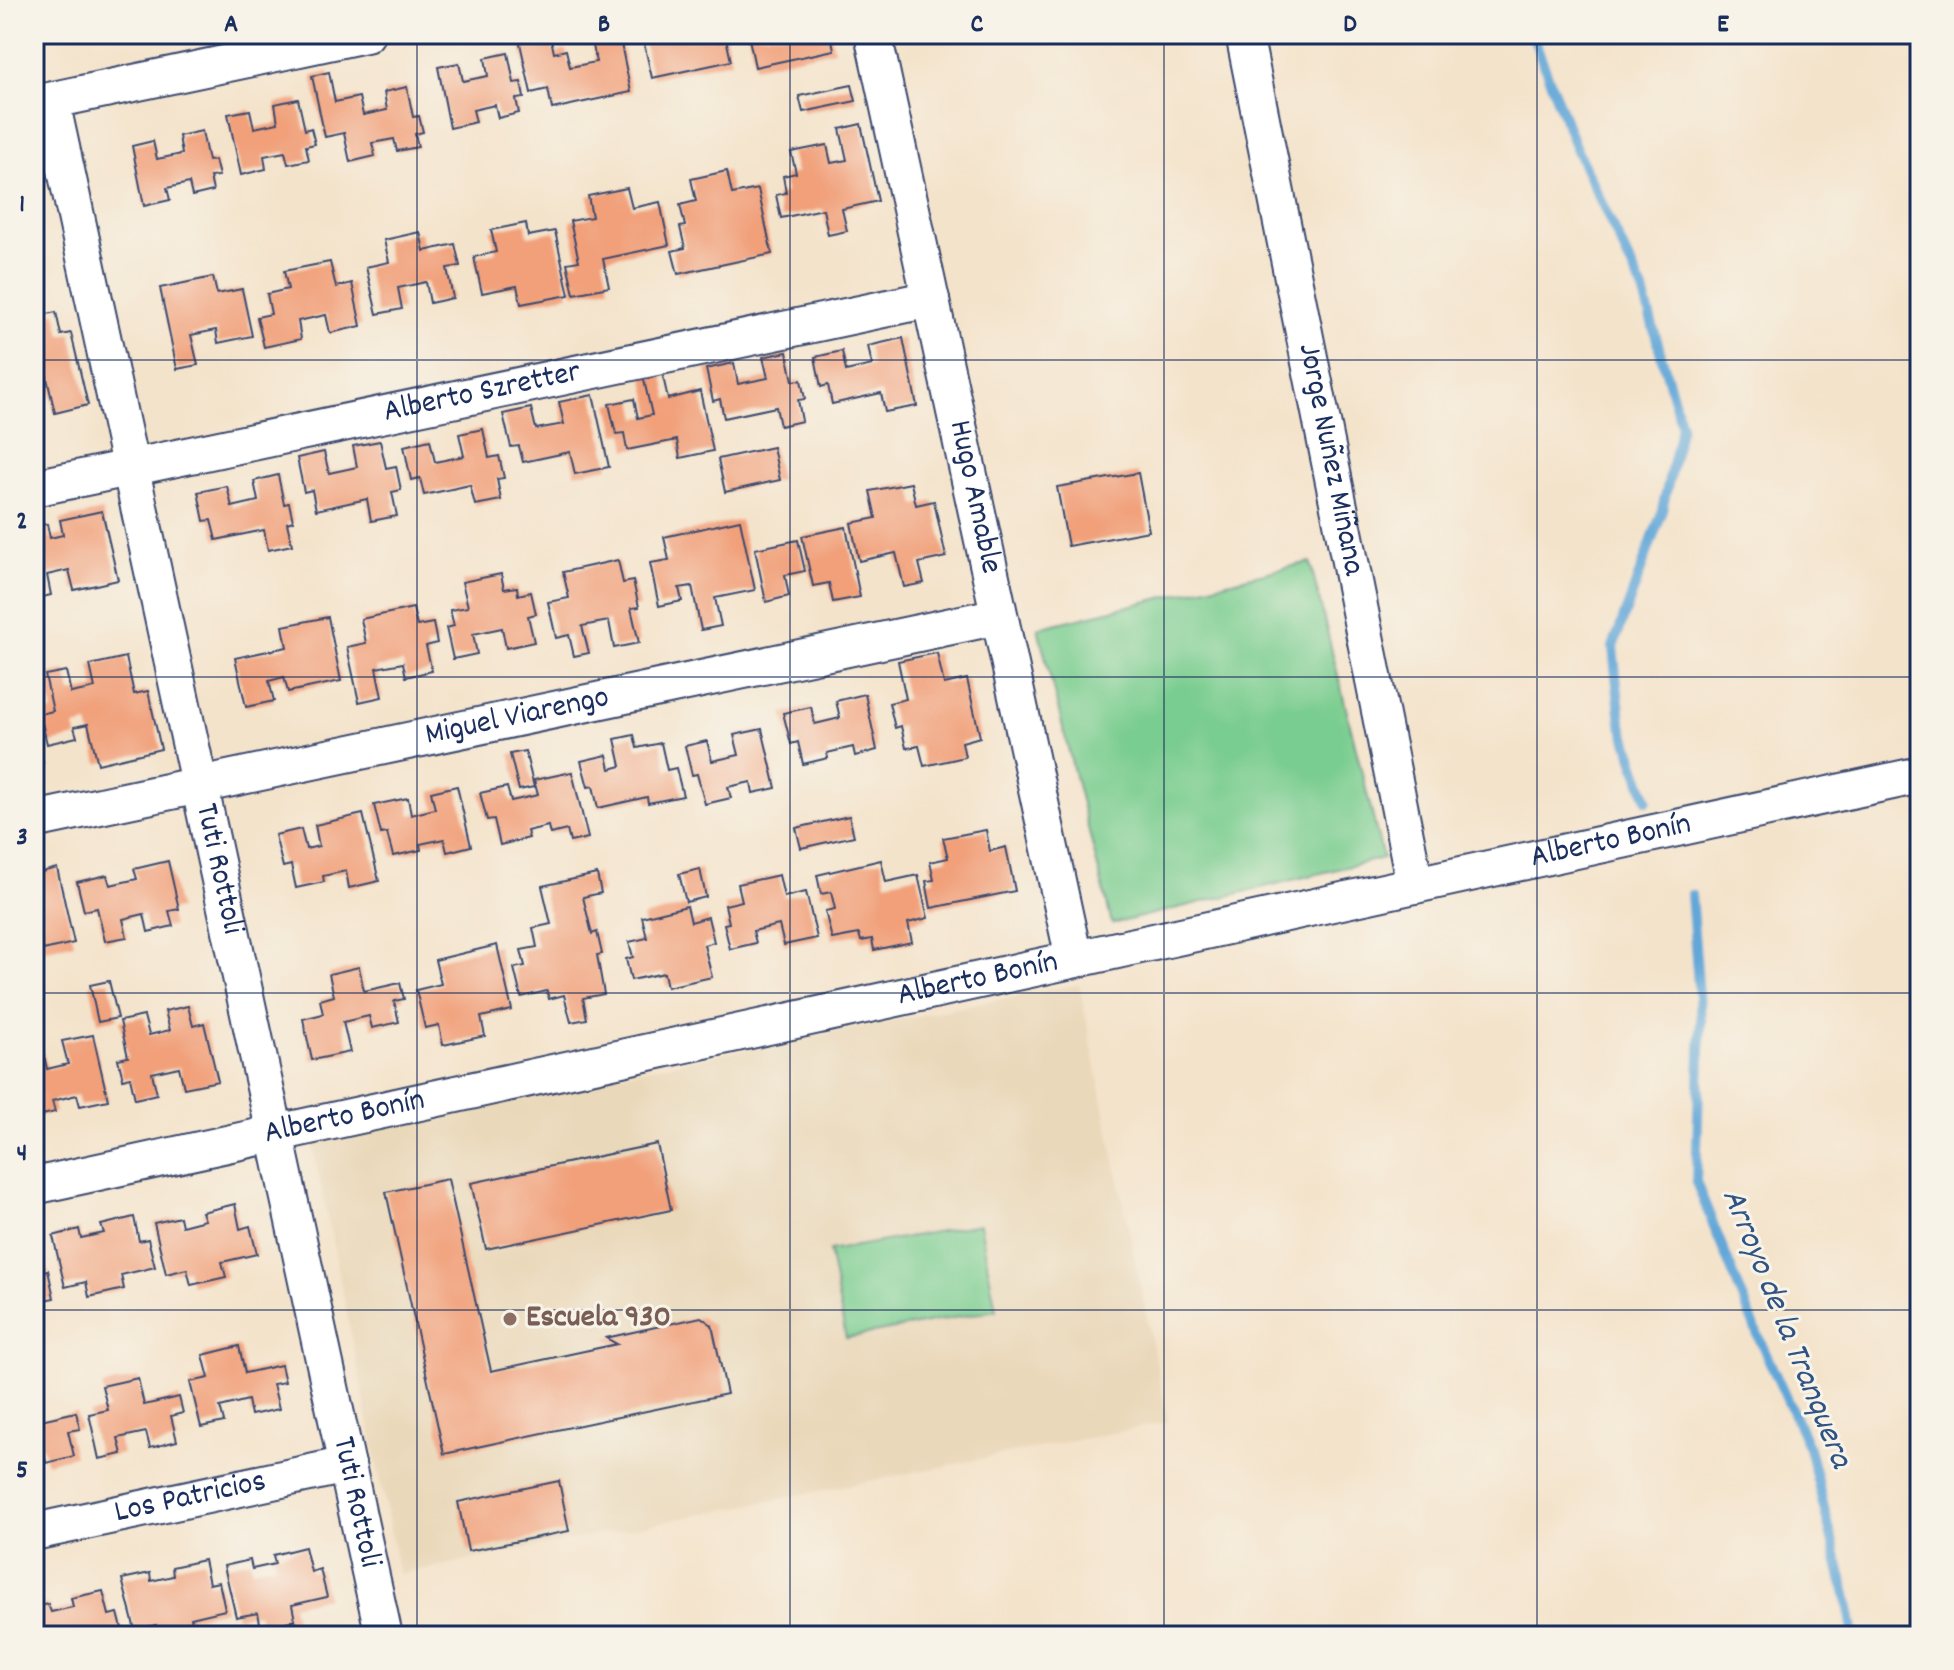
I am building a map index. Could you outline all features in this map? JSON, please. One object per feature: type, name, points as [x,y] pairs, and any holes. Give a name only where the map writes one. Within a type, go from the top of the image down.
[{"type":"street","points":[[42,103],[366,34]]},
{"type":"street","name":"Hugo Amable","points":[[873,34],[1074,959]]},
{"type":"street","name":"Jorge Nuñez Miñana","points":[[1244,34],[1415,885]]},
{"type":"street","name":"Tuti Rottoli","points":[[42,103],[131,468],[384,1636]]},
{"type":"street","name":"Alberto Szretter","points":[[34,488],[931,299]]},
{"type":"street","name":"Miguel Viarengo","points":[[34,820],[999,616]]},
{"type":"street","name":"Alberto Bonín","points":[[34,1186],[1920,775]]},
{"type":"street","name":"Los Patricios","points":[[34,1532],[347,1465]]},
{"type":"shaded area","points":[[1079,984],[1168,1422],[399,1574],[311,1135]]},
{"type":"green space","points":[[1310,562],[1383,858],[1112,924],[1038,628]]},
{"type":"green space","points":[[980,1224],[996,1310],[846,1338],[829,1251]]},
{"type":"building","points":[[518,34],[550,34],[554,53],[566,50],[570,67],[596,62],[593,45],[620,39],[631,92],[552,109],[548,89],[531,93]]},
{"type":"building","points":[[642,34],[725,34],[731,61],[652,78]]},
{"type":"building","points":[[748,34],[831,34],[834,50],[755,67]]},
{"type":"building","points":[[508,53],[514,83],[521,82],[524,98],[516,99],[519,113],[498,118],[495,105],[473,110],[476,122],[450,128],[438,67],[459,63],[463,81],[488,76],[485,58]]},
{"type":"building","points":[[329,72],[335,102],[359,97],[363,115],[387,110],[384,92],[407,87],[413,117],[419,116],[423,132],[415,134],[418,147],[397,151],[394,139],[372,143],[375,156],[350,162],[344,133],[325,137],[312,76]]},
{"type":"building","points":[[852,85],[856,101],[803,112],[799,96]]},
{"type":"building","points":[[298,99],[305,130],[311,128],[315,144],[306,146],[309,160],[288,164],[285,152],[264,156],[266,169],[241,175],[228,114],[250,110],[254,128],[278,123],[275,104]]},
{"type":"building","points":[[861,124],[878,201],[842,209],[847,231],[828,235],[823,209],[781,218],[776,195],[786,193],[783,176],[796,173],[791,152],[827,145],[831,163],[847,160],[840,129]]},
{"type":"building","points":[[202,131],[208,161],[215,160],[219,176],[210,177],[213,191],[192,196],[189,183],[167,188],[170,200],[144,206],[132,146],[153,141],[157,159],[182,154],[179,136]]},
{"type":"building","points":[[34,171],[42,200],[34,202]]},
{"type":"building","points":[[727,171],[732,194],[758,189],[772,254],[678,274],[672,251],[685,248],[680,227],[685,226],[680,205],[696,201],[691,179]]},
{"type":"building","points":[[627,188],[632,208],[660,202],[669,245],[603,259],[609,287],[574,294],[567,263],[579,261],[570,221],[592,217],[588,196]]},
{"type":"building","points":[[526,223],[528,236],[555,231],[569,295],[521,304],[517,286],[482,293],[474,257],[496,252],[491,230]]},
{"type":"building","points":[[420,232],[424,251],[455,244],[460,266],[447,268],[453,298],[430,303],[426,282],[398,288],[402,309],[377,314],[366,267],[389,262],[384,240]]},
{"type":"building","points":[[330,262],[336,287],[352,283],[361,326],[330,333],[326,315],[298,321],[301,339],[264,347],[257,317],[271,314],[267,294],[288,289],[284,271]]},
{"type":"building","points":[[213,277],[217,294],[242,289],[252,336],[218,343],[216,330],[191,335],[198,365],[177,369],[160,288]]},
{"type":"building","points":[[56,312],[61,335],[71,333],[88,405],[55,413],[44,365],[34,368],[34,317]]},
{"type":"building","points":[[903,338],[917,406],[885,412],[881,393],[832,404],[828,385],[821,387],[815,357],[842,351],[846,371],[872,365],[868,346]]},
{"type":"building","points":[[787,352],[793,381],[801,380],[805,399],[798,400],[802,421],[780,426],[776,407],[724,418],[720,399],[713,401],[706,369],[734,363],[738,384],[768,378],[763,357]]},
{"type":"building","points":[[662,372],[668,399],[700,391],[713,451],[680,458],[677,440],[627,450],[624,433],[616,434],[609,404],[634,399],[638,418],[652,415],[643,376]]},
{"type":"building","points":[[593,395],[609,467],[575,474],[570,452],[523,462],[519,446],[511,447],[503,414],[531,408],[536,429],[564,424],[559,402]]},
{"type":"building","points":[[483,429],[489,458],[499,456],[504,478],[497,479],[501,500],[475,505],[470,485],[424,495],[420,478],[411,480],[404,446],[430,440],[435,462],[464,456],[459,434]]},
{"type":"building","points":[[380,441],[386,468],[396,466],[401,490],[392,492],[397,516],[371,521],[367,499],[316,510],[312,490],[304,492],[297,458],[324,452],[329,473],[357,467],[353,446]]},
{"type":"building","points":[[773,447],[780,480],[725,492],[718,459]]},
{"type":"building","points":[[1138,473],[1149,531],[1068,546],[1057,487]]},
{"type":"building","points":[[278,475],[284,504],[289,503],[293,521],[287,523],[292,545],[268,550],[264,530],[216,540],[211,520],[204,521],[198,492],[227,486],[232,507],[258,501],[254,481]]},
{"type":"building","points":[[911,483],[916,505],[934,501],[946,557],[919,563],[924,583],[904,587],[896,553],[859,561],[851,523],[876,518],[870,491]]},
{"type":"building","points":[[102,511],[118,580],[74,590],[69,570],[47,575],[51,595],[34,599],[34,526],[47,524],[50,538],[63,535],[60,520]]},
{"type":"building","points":[[740,520],[755,590],[715,598],[721,626],[701,630],[692,586],[679,588],[682,601],[659,606],[650,563],[669,560],[664,537]]},
{"type":"building","points":[[846,527],[860,597],[833,602],[829,583],[813,586],[802,536]]},
{"type":"building","points":[[798,540],[805,571],[785,575],[789,596],[766,602],[755,549]]},
{"type":"building","points":[[618,560],[623,583],[633,581],[639,607],[631,608],[639,643],[614,648],[609,621],[582,626],[589,653],[574,656],[569,635],[556,638],[548,602],[569,598],[563,572]]},
{"type":"building","points":[[501,574],[504,589],[517,587],[518,595],[531,592],[536,614],[528,616],[534,642],[506,648],[502,628],[473,634],[477,654],[453,659],[446,628],[454,626],[450,610],[468,607],[462,582]]},
{"type":"building","points":[[413,608],[417,626],[433,623],[437,643],[426,646],[432,671],[406,677],[403,663],[376,668],[382,697],[359,702],[347,647],[366,643],[361,619]]},
{"type":"building","points":[[328,617],[341,681],[288,692],[284,677],[269,681],[274,701],[246,707],[235,658],[287,647],[283,626]]},
{"type":"building","points":[[937,653],[944,684],[967,679],[980,737],[962,742],[965,757],[924,766],[919,746],[906,748],[901,726],[895,728],[889,703],[906,699],[898,661]]},
{"type":"building","points":[[126,657],[134,694],[148,691],[161,749],[98,764],[88,724],[74,727],[77,737],[47,744],[40,714],[53,711],[45,675],[66,671],[71,693],[95,688],[90,665]]},
{"type":"building","points":[[865,694],[877,750],[855,756],[853,747],[827,753],[828,758],[803,764],[798,742],[791,744],[783,713],[811,707],[815,724],[840,718],[836,701]]},
{"type":"building","points":[[34,729],[43,763],[34,765]]},
{"type":"building","points":[[762,729],[776,788],[753,793],[751,782],[728,787],[731,798],[705,804],[697,774],[692,775],[685,746],[707,741],[712,761],[739,755],[734,735]]},
{"type":"building","points":[[634,735],[637,748],[661,743],[667,770],[676,768],[683,796],[648,803],[647,797],[598,808],[593,786],[588,787],[581,761],[607,755],[610,769],[621,766],[615,739]]},
{"type":"building","points":[[525,751],[534,787],[519,790],[510,754]]},
{"type":"building","points":[[572,772],[588,838],[570,842],[567,830],[550,834],[548,826],[527,831],[529,838],[500,845],[494,819],[487,820],[480,793],[507,787],[511,801],[538,795],[534,780]]},
{"type":"building","points":[[457,786],[471,846],[447,852],[444,839],[420,844],[421,850],[393,856],[387,833],[381,834],[374,805],[408,798],[411,815],[435,809],[431,792]]},
{"type":"building","points":[[363,814],[379,881],[349,888],[346,871],[323,876],[324,882],[296,888],[291,865],[283,867],[275,835],[301,829],[306,849],[319,846],[315,825]]},
{"type":"building","points":[[849,816],[854,836],[801,848],[796,828]]},
{"type":"building","points":[[986,830],[990,851],[1006,847],[1015,891],[931,908],[926,881],[934,880],[930,862],[948,858],[943,838]]},
{"type":"building","points":[[881,860],[886,882],[918,875],[928,918],[908,923],[912,942],[874,950],[872,939],[861,941],[859,934],[832,939],[825,911],[835,909],[831,892],[821,894],[817,875]]},
{"type":"building","points":[[168,861],[179,909],[169,911],[173,926],[148,932],[144,914],[123,919],[127,937],[105,941],[97,908],[84,911],[77,882],[107,875],[110,885],[137,879],[134,869]]},
{"type":"building","points":[[57,868],[74,943],[43,950],[38,926],[34,927],[34,874]]},
{"type":"building","points":[[700,869],[706,897],[686,902],[679,874]]},
{"type":"building","points":[[597,874],[601,893],[583,897],[592,934],[597,932],[602,954],[597,955],[604,994],[583,998],[587,1019],[571,1022],[564,995],[549,999],[547,991],[521,997],[514,968],[525,966],[521,950],[537,947],[533,928],[551,924],[542,886]]},
{"type":"building","points":[[779,875],[784,897],[806,892],[817,938],[784,945],[779,925],[753,931],[756,943],[730,949],[724,924],[729,923],[725,905],[742,901],[738,884]]},
{"type":"building","points":[[687,906],[691,922],[708,917],[714,942],[704,945],[712,977],[667,987],[664,973],[631,980],[626,959],[633,957],[629,942],[647,938],[642,917]]},
{"type":"building","points":[[497,945],[512,1010],[481,1017],[485,1036],[443,1045],[439,1025],[425,1028],[416,990],[441,984],[435,960]]},
{"type":"building","points":[[359,967],[364,991],[400,983],[404,999],[394,1001],[399,1022],[372,1028],[369,1016],[343,1022],[350,1052],[312,1060],[303,1019],[323,1014],[320,1000],[334,996],[329,974]]},
{"type":"building","points":[[109,981],[118,1018],[98,1022],[90,985]]},
{"type":"building","points":[[188,1006],[193,1026],[204,1023],[218,1081],[184,1088],[179,1067],[152,1073],[157,1094],[135,1099],[130,1077],[123,1079],[118,1059],[128,1057],[120,1021],[144,1016],[149,1035],[170,1030],[165,1011]]},
{"type":"building","points":[[93,1035],[108,1100],[80,1106],[77,1095],[52,1101],[55,1112],[34,1117],[34,1048],[42,1046],[47,1069],[68,1064],[62,1041]]},
{"type":"building","points":[[657,1144],[671,1210],[486,1249],[471,1183]]},
{"type":"building","points":[[448,1179],[491,1371],[617,1344],[606,1338],[701,1317],[712,1325],[727,1394],[444,1454],[386,1192]]},
{"type":"building","points":[[235,1204],[240,1229],[250,1226],[257,1254],[222,1262],[226,1277],[191,1285],[187,1269],[166,1274],[154,1223],[180,1217],[182,1226],[205,1220],[202,1212]]},
{"type":"building","points":[[134,1217],[139,1241],[148,1239],[155,1267],[121,1275],[124,1289],[89,1297],[86,1282],[65,1287],[53,1236],[79,1229],[81,1238],[104,1233],[101,1225]]},
{"type":"building","points":[[34,1258],[39,1272],[48,1270],[54,1298],[34,1302]]},
{"type":"building","points":[[239,1346],[245,1373],[281,1365],[285,1382],[273,1384],[279,1409],[251,1415],[248,1400],[220,1407],[224,1422],[201,1427],[190,1382],[209,1378],[203,1355]]},
{"type":"building","points":[[138,1378],[144,1405],[179,1397],[183,1413],[171,1416],[177,1441],[150,1448],[146,1432],[118,1438],[122,1454],[99,1459],[89,1414],[108,1410],[102,1386]]},
{"type":"building","points":[[35,1397],[41,1420],[76,1412],[80,1429],[68,1431],[74,1456],[46,1463],[43,1447],[34,1449]]},
{"type":"building","points":[[559,1481],[569,1531],[468,1551],[458,1502]]},
{"type":"building","points":[[305,1547],[311,1572],[320,1569],[327,1597],[292,1605],[295,1620],[261,1628],[258,1613],[236,1617],[224,1566],[250,1560],[252,1569],[275,1564],[273,1555]]},
{"type":"building","points":[[204,1560],[209,1584],[219,1582],[225,1610],[191,1618],[194,1632],[178,1636],[159,1636],[156,1625],[135,1630],[122,1579],[150,1573],[151,1581],[173,1576],[172,1567]]},
{"type":"building","points":[[103,1591],[109,1615],[118,1613],[124,1636],[34,1636],[34,1607],[48,1604],[51,1612],[73,1607],[71,1598]]},
{"type":"waterway","name":"Arroyo de la Tranquera","points":[[1532,34],[1575,146],[1643,291],[1681,425],[1661,515],[1613,647],[1621,722],[1647,800]]},
{"type":"waterway","name":"Arroyo de la Tranquera","points":[[1691,895],[1701,1021],[1696,1182],[1762,1345],[1809,1448],[1854,1636]]},
{"type":"place","name":"Escuela 930","points":[[510,1319]]}]
